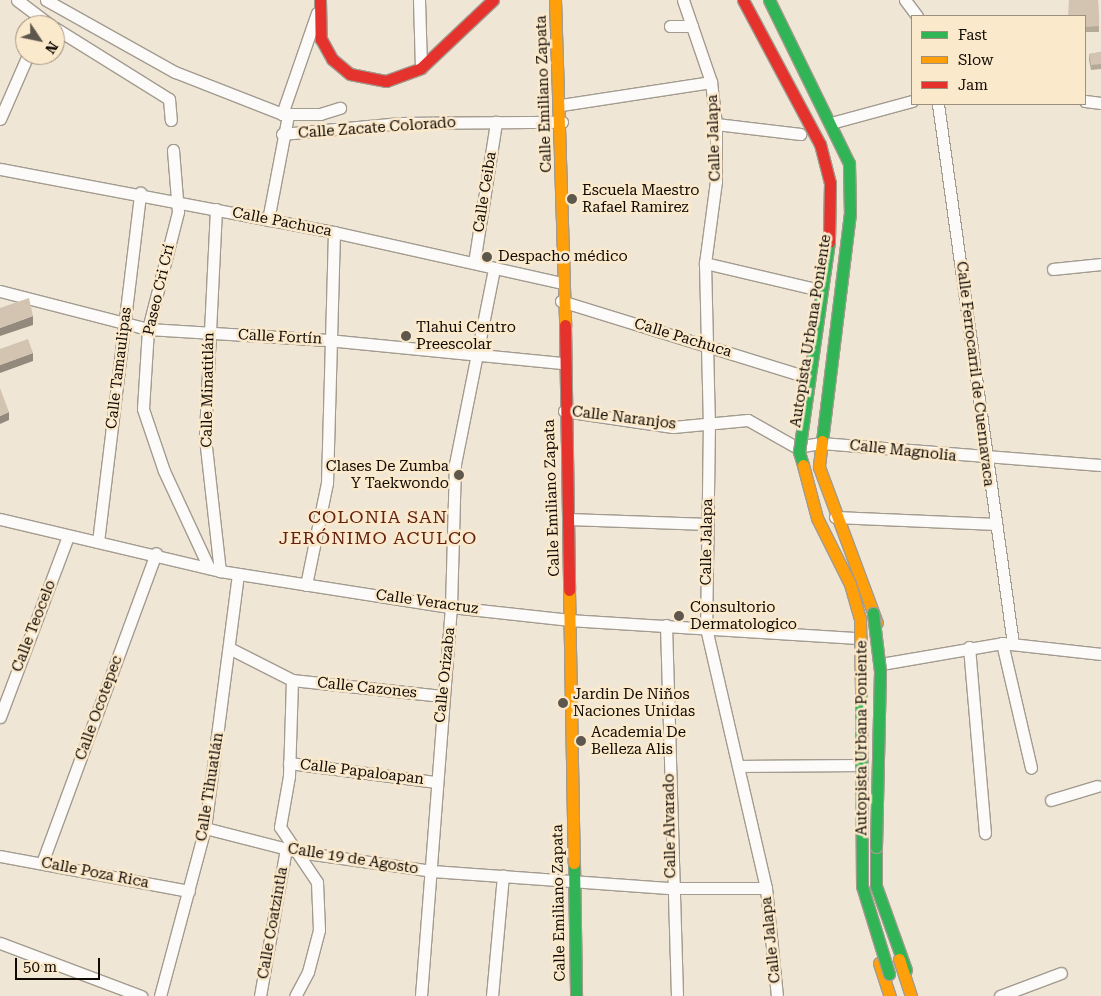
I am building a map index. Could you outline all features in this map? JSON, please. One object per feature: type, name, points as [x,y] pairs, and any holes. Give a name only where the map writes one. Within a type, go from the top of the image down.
[{"type":"main road","points":[[320,0],[317,13],[321,39],[332,59],[350,74],[386,81],[421,68],[493,0]]},
{"type":"main road","name":"Calle Emiliano Zapata","points":[[556,0],[562,122],[562,301],[568,519],[576,996]]},
{"type":"main road","points":[[738,0],[819,163],[825,206],[822,249],[796,447],[810,510],[841,576],[860,638],[856,765],[860,901],[890,996]]},
{"type":"main road","name":"Autopista Urbana Poniente","points":[[743,0],[820,144],[830,183],[829,244],[799,452],[817,518],[850,584],[860,618],[862,886],[896,996]]},
{"type":"main road","name":"Autopista Urbana Poniente","points":[[758,0],[820,121],[842,185],[843,226],[817,374],[811,456],[826,506],[874,616],[880,671],[875,885],[913,996]]},
{"type":"main road","points":[[769,0],[849,163],[850,213],[843,254],[820,443],[819,467],[835,518],[858,566],[877,618],[881,664],[876,886],[913,996]]},
{"type":"main road","points":[[822,249],[834,260],[843,254]]},
{"type":"main road","points":[[796,447],[816,474],[837,535],[849,548]]},
{"type":"main road","points":[[841,576],[845,568],[858,566]]},
{"type":"street","points":[[16,0],[34,15]]},
{"type":"street","points":[[419,0],[421,68]]},
{"type":"street","name":"Calle Jalapa","points":[[683,0],[711,82],[716,124],[716,181],[705,263],[704,344],[709,422],[706,628],[740,766],[766,888],[777,996]]},
{"type":"street","points":[[905,0],[915,15]]},
{"type":"street","points":[[45,15],[48,1],[175,72],[285,115],[340,108]]},
{"type":"street","points":[[268,220],[285,115],[317,13]]},
{"type":"street","points":[[670,26],[692,26]]},
{"type":"street","points":[[65,34],[169,99],[171,120]]},
{"type":"street","points":[[0,119],[24,65]]},
{"type":"street","points":[[561,105],[711,82]]},
{"type":"street","points":[[831,123],[911,101]]},
{"type":"street","points":[[1086,101],[1101,103]]},
{"type":"street","name":"Calle Ferrocarril de Cuernavaca","points":[[938,105],[985,458],[996,524],[1008,643],[1031,768]]},
{"type":"street","name":"Calle Ceiba","points":[[474,263],[496,122]]},
{"type":"street","name":"Calle Zacate Colorado","points":[[282,134],[400,124],[562,122]]},
{"type":"street","points":[[716,124],[800,134]]},
{"type":"street","name":"Paseo Cri Crí","points":[[173,150],[177,202],[148,329],[143,409],[164,471],[214,569]]},
{"type":"street","name":"Calle Pachuca","points":[[0,169],[140,193],[177,202],[334,232],[562,284]]},
{"type":"street","name":"Calle Tamaulipas","points":[[98,542],[140,193]]},
{"type":"street","name":"Calle Minatitlán","points":[[214,569],[205,438],[208,333],[216,209]]},
{"type":"street","points":[[306,585],[327,483],[328,340],[334,232]]},
{"type":"street","points":[[705,263],[816,289]]},
{"type":"street","points":[[1053,269],[1101,264]]},
{"type":"street","name":"Calle Orizaba","points":[[421,996],[432,871],[435,782],[451,607],[455,464],[494,268]]},
{"type":"street","name":"Calle Fortín","points":[[0,291],[125,325],[148,329],[328,340],[476,352],[564,363]]},
{"type":"street","name":"Calle Pachuca","points":[[562,301],[804,376]]},
{"type":"street","name":"Calle Naranjos","points":[[564,411],[673,427],[709,422],[748,420],[796,447]]},
{"type":"street","name":"Calle Magnolia","points":[[796,447],[820,443],[985,458],[1101,465]]},
{"type":"street","points":[[835,518],[996,524]]},
{"type":"street","name":"Calle Veracruz","points":[[0,519],[68,536],[156,553],[238,574],[451,607],[570,620],[860,638]]},
{"type":"street","points":[[568,519],[708,524]]},
{"type":"street","name":"Calle Teocelo","points":[[0,717],[68,536]]},
{"type":"street","name":"Calle Ocotepec","points":[[42,863],[156,553]]},
{"type":"street","name":"Calle Tihuatlán","points":[[160,996],[205,828],[230,649],[238,574]]},
{"type":"street","name":"Calle Alvarado","points":[[666,625],[671,888],[677,996]]},
{"type":"street","points":[[881,664],[969,647],[1008,643],[1101,654]]},
{"type":"street","points":[[969,647],[985,833]]},
{"type":"street","points":[[230,649],[292,680],[288,763],[280,827],[299,852],[317,882],[319,930],[308,972],[295,996]]},
{"type":"street","name":"Calle Cazones","points":[[292,680],[442,696]]},
{"type":"street","name":"Calle Papaloapan","points":[[288,763],[435,782]]},
{"type":"street","points":[[740,766],[856,765]]},
{"type":"street","points":[[1051,800],[1097,786]]},
{"type":"street","name":"Calle 19 de Agosto","points":[[205,828],[299,852],[432,871],[573,881]]},
{"type":"street","name":"Calle Coatzintla","points":[[260,996],[286,849]]},
{"type":"street","name":"Calle Poza Rica","points":[[0,856],[189,891]]},
{"type":"street","points":[[492,996],[503,876]]},
{"type":"street","points":[[573,881],[671,888],[766,888]]},
{"type":"street","points":[[0,943],[141,996]]},
{"type":"street","points":[[1000,996],[1061,973]]},
{"type":"building","points":[[1069,0],[1098,0],[1099,26],[1086,27],[1086,15],[1068,15]]},
{"type":"building","points":[[1101,52],[1101,64],[1091,65],[1089,54]]},
{"type":"building","points":[[29,298],[33,316],[0,328],[0,308]]},
{"type":"building","points":[[28,339],[33,353],[0,365],[0,349]]},
{"type":"building","points":[[0,388],[9,412],[0,416]]},
{"type":"traffic: fast","points":[[769,0],[849,163],[850,213],[822,441]]},
{"type":"traffic: fast","points":[[803,465],[799,452],[829,242]]},
{"type":"traffic: fast","points":[[873,613],[880,671],[876,847]]},
{"type":"traffic: fast","points":[[861,693],[862,886],[889,974]]},
{"type":"traffic: fast","points":[[876,837],[876,886],[906,970]]},
{"type":"traffic: fast","points":[[574,863],[576,996]]},
{"type":"traffic: slow","points":[[555,0],[565,325]]},
{"type":"traffic: slow","points":[[822,441],[819,467],[877,623]]},
{"type":"traffic: slow","points":[[803,465],[817,518],[850,584],[860,618],[861,693]]},
{"type":"traffic: slow","points":[[569,590],[574,863]]},
{"type":"traffic: slow","points":[[899,959],[911,996]]},
{"type":"traffic: slow","points":[[879,963],[890,996]]},
{"type":"traffic: jam","points":[[320,0],[321,39],[332,59],[350,74],[386,81],[421,68],[493,0]]},
{"type":"traffic: jam","points":[[743,0],[820,144],[830,183],[829,242]]},
{"type":"traffic: jam","points":[[565,325],[569,590]]},
{"type":"place","name":"Escuela Maestro Rafael Ramirez","points":[[572,199]]},
{"type":"place","name":"Despacho médico","points":[[487,257]]},
{"type":"place","name":"Tlahui Centro Preescolar","points":[[406,336]]},
{"type":"place","name":"Clases De Zumba Y Taekwondo","points":[[459,475]]},
{"type":"place","name":"Consultorio Dermatologico","points":[[679,616]]},
{"type":"place","name":"Jardin De Niños Naciones Unidas","points":[[563,703]]},
{"type":"place","name":"Academia De Belleza Alis","points":[[581,741]]},
{"type":"district","name":"COLONIA SAN JERÓNIMO ACULCO","points":[[378,528]]}]
